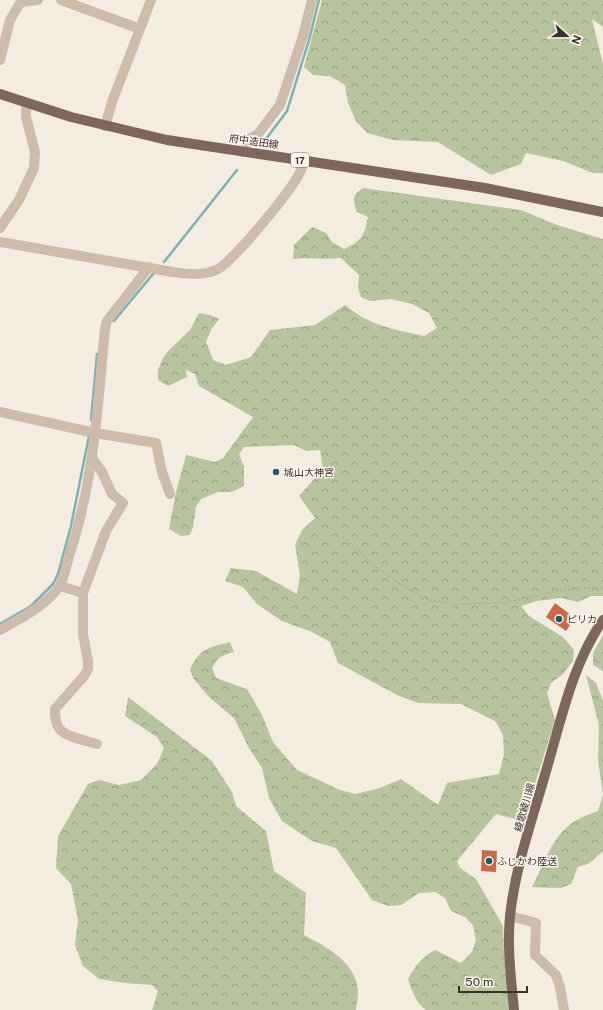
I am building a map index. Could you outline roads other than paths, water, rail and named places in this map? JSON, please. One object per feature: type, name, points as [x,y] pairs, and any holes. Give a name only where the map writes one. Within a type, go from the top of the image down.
[{"type":"main road","name":"府中造田線","points":[[0,94],[105,126],[167,140],[485,188],[603,212]]},
{"type":"main road","name":"綾歌綾川線","points":[[514,1010],[510,963],[510,916],[516,877],[569,694],[588,645],[603,620]]},
{"type":"street","points":[[0,60],[10,20],[21,1],[38,0]]},
{"type":"street","points":[[61,0],[140,29]]},
{"type":"street","points":[[105,126],[112,102],[151,0]]},
{"type":"street","points":[[243,152],[251,138],[258,134],[280,105],[303,36],[312,0]]},
{"type":"street","points":[[0,228],[19,200],[34,168],[35,152],[26,117],[26,103]]},
{"type":"street","points":[[0,242],[196,275],[208,273],[221,268],[280,202],[300,173],[304,161]]},
{"type":"street","points":[[0,630],[32,612],[60,586],[76,535],[86,495],[95,433],[105,328],[107,321],[149,267]]},
{"type":"street","points":[[0,412],[95,433],[156,444],[162,472],[170,494]]},
{"type":"street","points":[[92,458],[102,472],[112,494],[123,503],[106,532],[83,593],[83,634],[88,669],[84,676],[55,710],[56,723],[60,730],[73,737],[97,744]]},
{"type":"street","points":[[60,586],[83,593]]},
{"type":"street","points":[[510,916],[536,923],[535,955],[556,975],[560,987],[564,1010]]},
{"type":"waterway","points":[[266,139],[287,111],[309,40],[319,0]]},
{"type":"waterway","points":[[164,262],[237,170]]},
{"type":"waterway","points":[[114,321],[153,274]]},
{"type":"waterway","points":[[91,420],[97,354]]},
{"type":"waterway","points":[[0,624],[31,606],[53,584],[58,574],[71,526],[89,436]]},
{"type":"place","name":"城山大神宮","points":[[276,472]]},
{"type":"place","name":"ピリカ","points":[[559,619]]},
{"type":"place","name":"ふじかわ陸送","points":[[489,861]]}]
